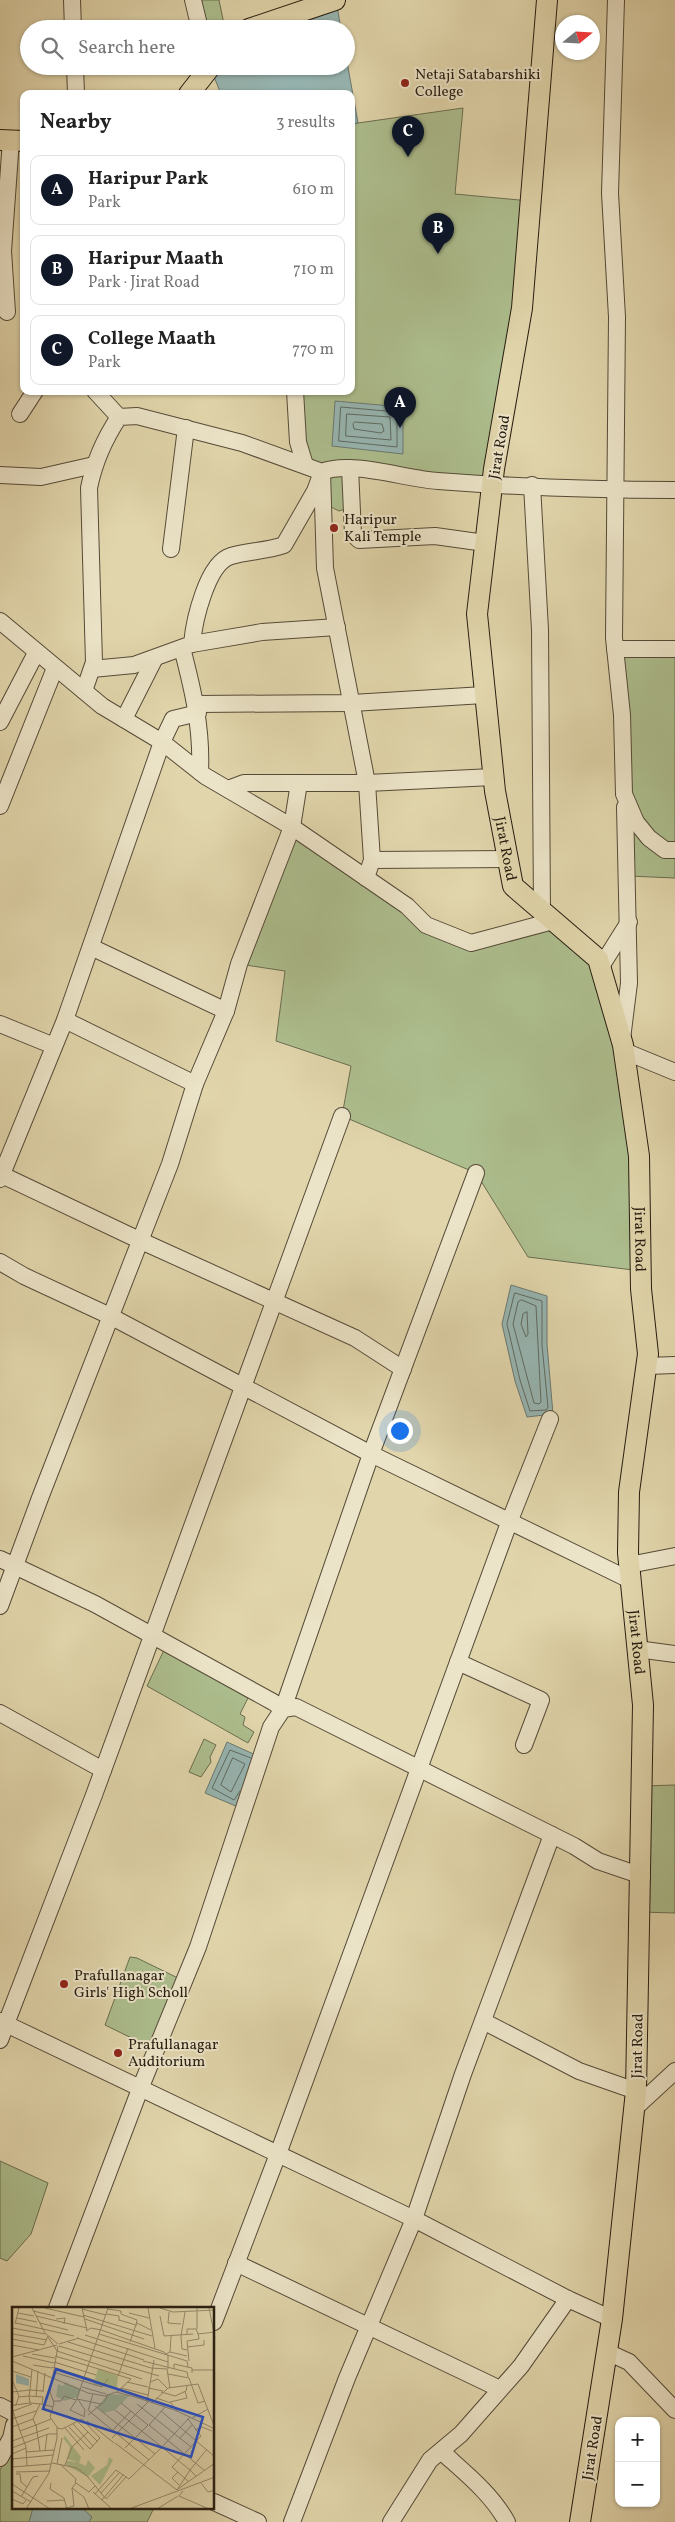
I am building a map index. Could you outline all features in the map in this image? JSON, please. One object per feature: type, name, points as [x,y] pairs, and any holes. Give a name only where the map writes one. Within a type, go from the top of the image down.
[{"type":"main road","points":[[276,20],[335,0]]},
{"type":"main road","name":"Jirat Road","points":[[546,0],[522,308],[492,483],[477,614],[493,778],[513,886],[598,959],[623,1046],[639,1156],[641,1289],[648,1354],[629,1492],[630,1573],[643,1705],[642,1876],[635,2100],[612,2319],[580,2522]]},
{"type":"main road","points":[[192,90],[204,75]]},
{"type":"street","points":[[72,0],[73,20]]},
{"type":"street","points":[[193,0],[198,20]]},
{"type":"street","points":[[616,0],[610,193],[617,317],[614,562],[615,649],[622,715],[629,922],[629,999],[623,1046],[675,1072]]},
{"type":"street","points":[[75,75],[76,90]]},
{"type":"street","points":[[7,312],[3,251],[12,140]]},
{"type":"street","points":[[20,414],[33,395]]},
{"type":"street","points":[[99,395],[119,417]]},
{"type":"street","points":[[295,395],[298,442],[306,465]]},
{"type":"street","points":[[84,691],[94,662],[90,488],[94,465],[104,448],[110,429],[119,417],[137,416],[242,443],[322,472],[336,468],[350,468],[437,481],[616,490],[675,490]]},
{"type":"street","points":[[171,549],[186,428]]},
{"type":"street","points":[[0,475],[41,477],[94,465]]},
{"type":"street","points":[[350,468],[353,534],[358,540],[435,536],[485,543]]},
{"type":"street","points":[[322,472],[325,568],[367,783],[372,860],[366,878]]},
{"type":"street","points":[[200,772],[202,741],[187,646],[208,580],[218,566],[229,556],[284,545],[315,491],[322,472]]},
{"type":"street","points":[[0,621],[36,653],[84,691],[124,719],[162,742],[200,772],[292,827],[407,906],[426,924],[471,942],[548,916],[540,630],[532,485]]},
{"type":"street","points":[[92,669],[134,666],[187,646],[262,632],[337,627]]},
{"type":"street","points":[[615,649],[675,649]]},
{"type":"street","points":[[0,722],[36,653]]},
{"type":"street","points":[[124,719],[155,658]]},
{"type":"street","points":[[0,806],[55,668]]},
{"type":"street","points":[[403,1369],[355,1338],[1,1177],[65,1020],[162,742],[172,719],[197,708],[484,695]]},
{"type":"street","points":[[228,789],[244,783],[367,783],[493,778]]},
{"type":"street","points":[[0,1606],[7,1563],[110,1316],[170,1164],[195,1084],[226,1011],[239,964],[292,827],[298,783]]},
{"type":"street","points":[[624,794],[636,822],[649,838],[665,850],[675,850]]},
{"type":"street","points":[[372,860],[508,859]]},
{"type":"street","points":[[600,968],[629,922]]},
{"type":"street","points":[[91,947],[226,1011]]},
{"type":"street","points":[[65,1020],[195,1084]]},
{"type":"street","points":[[0,1024],[54,1046]]},
{"type":"street","points":[[0,2040],[3,2022],[103,1770],[342,1116]]},
{"type":"street","points":[[57,2307],[140,2089],[198,1947],[272,1727],[283,1709],[371,1454],[476,1173]]},
{"type":"street","points":[[0,1262],[24,1276],[110,1316],[371,1454],[510,1520],[630,1573],[675,1556]]},
{"type":"street","points":[[647,1366],[675,1365]]},
{"type":"street","points":[[215,2319],[278,2154],[510,1520],[550,1419]]},
{"type":"street","points":[[7,1563],[95,1604],[283,1709],[296,1707],[552,1835],[598,1861],[642,1876]]},
{"type":"street","points":[[637,1649],[675,1654]]},
{"type":"street","points":[[458,1662],[541,1700],[524,1744]]},
{"type":"street","points":[[0,1713],[103,1770]]},
{"type":"street","points":[[292,2522],[369,2326],[414,2219],[483,2021],[552,1835]]},
{"type":"street","points":[[483,2021],[635,2100],[675,2072]]},
{"type":"street","points":[[3,2022],[414,2219],[568,2299],[612,2319]]},
{"type":"street","points":[[236,2263],[500,2389]]},
{"type":"street","points":[[391,2522],[425,2467],[440,2451],[461,2434],[521,2366],[568,2299]]},
{"type":"street","points":[[607,2352],[629,2362],[673,2405]]},
{"type":"street","points":[[0,2406],[12,2412]]},
{"type":"street","points":[[0,2458],[12,2434]]},
{"type":"street","points":[[440,2451],[498,2506],[507,2522]]},
{"type":"street","points":[[215,2502],[258,2522]]},
{"type":"green space","points":[[193,0],[219,0],[223,20],[198,20]]},
{"type":"green space","points":[[463,108],[455,194],[530,201],[493,483],[350,468],[351,507],[339,511],[323,503],[322,472],[305,465],[296,395],[355,395],[355,123]]},
{"type":"green space","points":[[615,649],[675,649],[675,878],[628,876]]},
{"type":"green space","points":[[292,827],[407,906],[471,942],[553,921],[598,959],[622,1041],[641,1271],[528,1257],[476,1173],[342,1116],[351,1066],[276,1041],[285,971],[239,964]]},
{"type":"green space","points":[[164,1650],[248,1698],[240,1714],[245,1717],[243,1725],[254,1732],[248,1743],[147,1686]]},
{"type":"green space","points":[[204,1739],[216,1745],[210,1757],[211,1762],[201,1777],[189,1772]]},
{"type":"green space","points":[[675,1785],[675,1913],[640,1912],[642,1786]]},
{"type":"green space","points":[[130,1957],[137,1958],[180,1979],[152,2048],[105,2025]]},
{"type":"green space","points":[[0,2161],[48,2183],[31,2234],[7,2261],[0,2258]]},
{"type":"green space","points":[[12,2447],[12,2510],[153,2510],[147,2522],[0,2522],[0,2470]]},
{"type":"water","points":[[336,0],[339,20],[279,20]]},
{"type":"water","points":[[213,75],[349,75],[352,90],[219,90]]},
{"type":"water","points":[[355,106],[358,123],[355,123]]},
{"type":"water","points":[[335,401],[403,407],[403,454],[332,446]]},
{"type":"water","points":[[511,1285],[547,1296],[547,1344],[553,1414],[527,1417],[515,1381],[502,1324]]},
{"type":"water","points":[[227,1742],[260,1757],[238,1807],[205,1793]]},
{"type":"water","points":[[32,2510],[84,2510],[92,2517],[89,2522],[29,2522]]},
{"type":"place","name":"Netaji Satabarshiki College","points":[[405,83]]},
{"type":"place","name":"College Maath","points":[[408,157]]},
{"type":"place","name":"Haripur Maath","points":[[438,254]]},
{"type":"place","name":"Haripur Park","points":[[400,428]]},
{"type":"place","name":"Haripur Kali Temple","points":[[334,528]]},
{"type":"place","name":"Prafullanagar Girls' High Scholl","points":[[64,1984]]},
{"type":"place","name":"Prafullanagar Auditorium","points":[[118,2053]]}]
